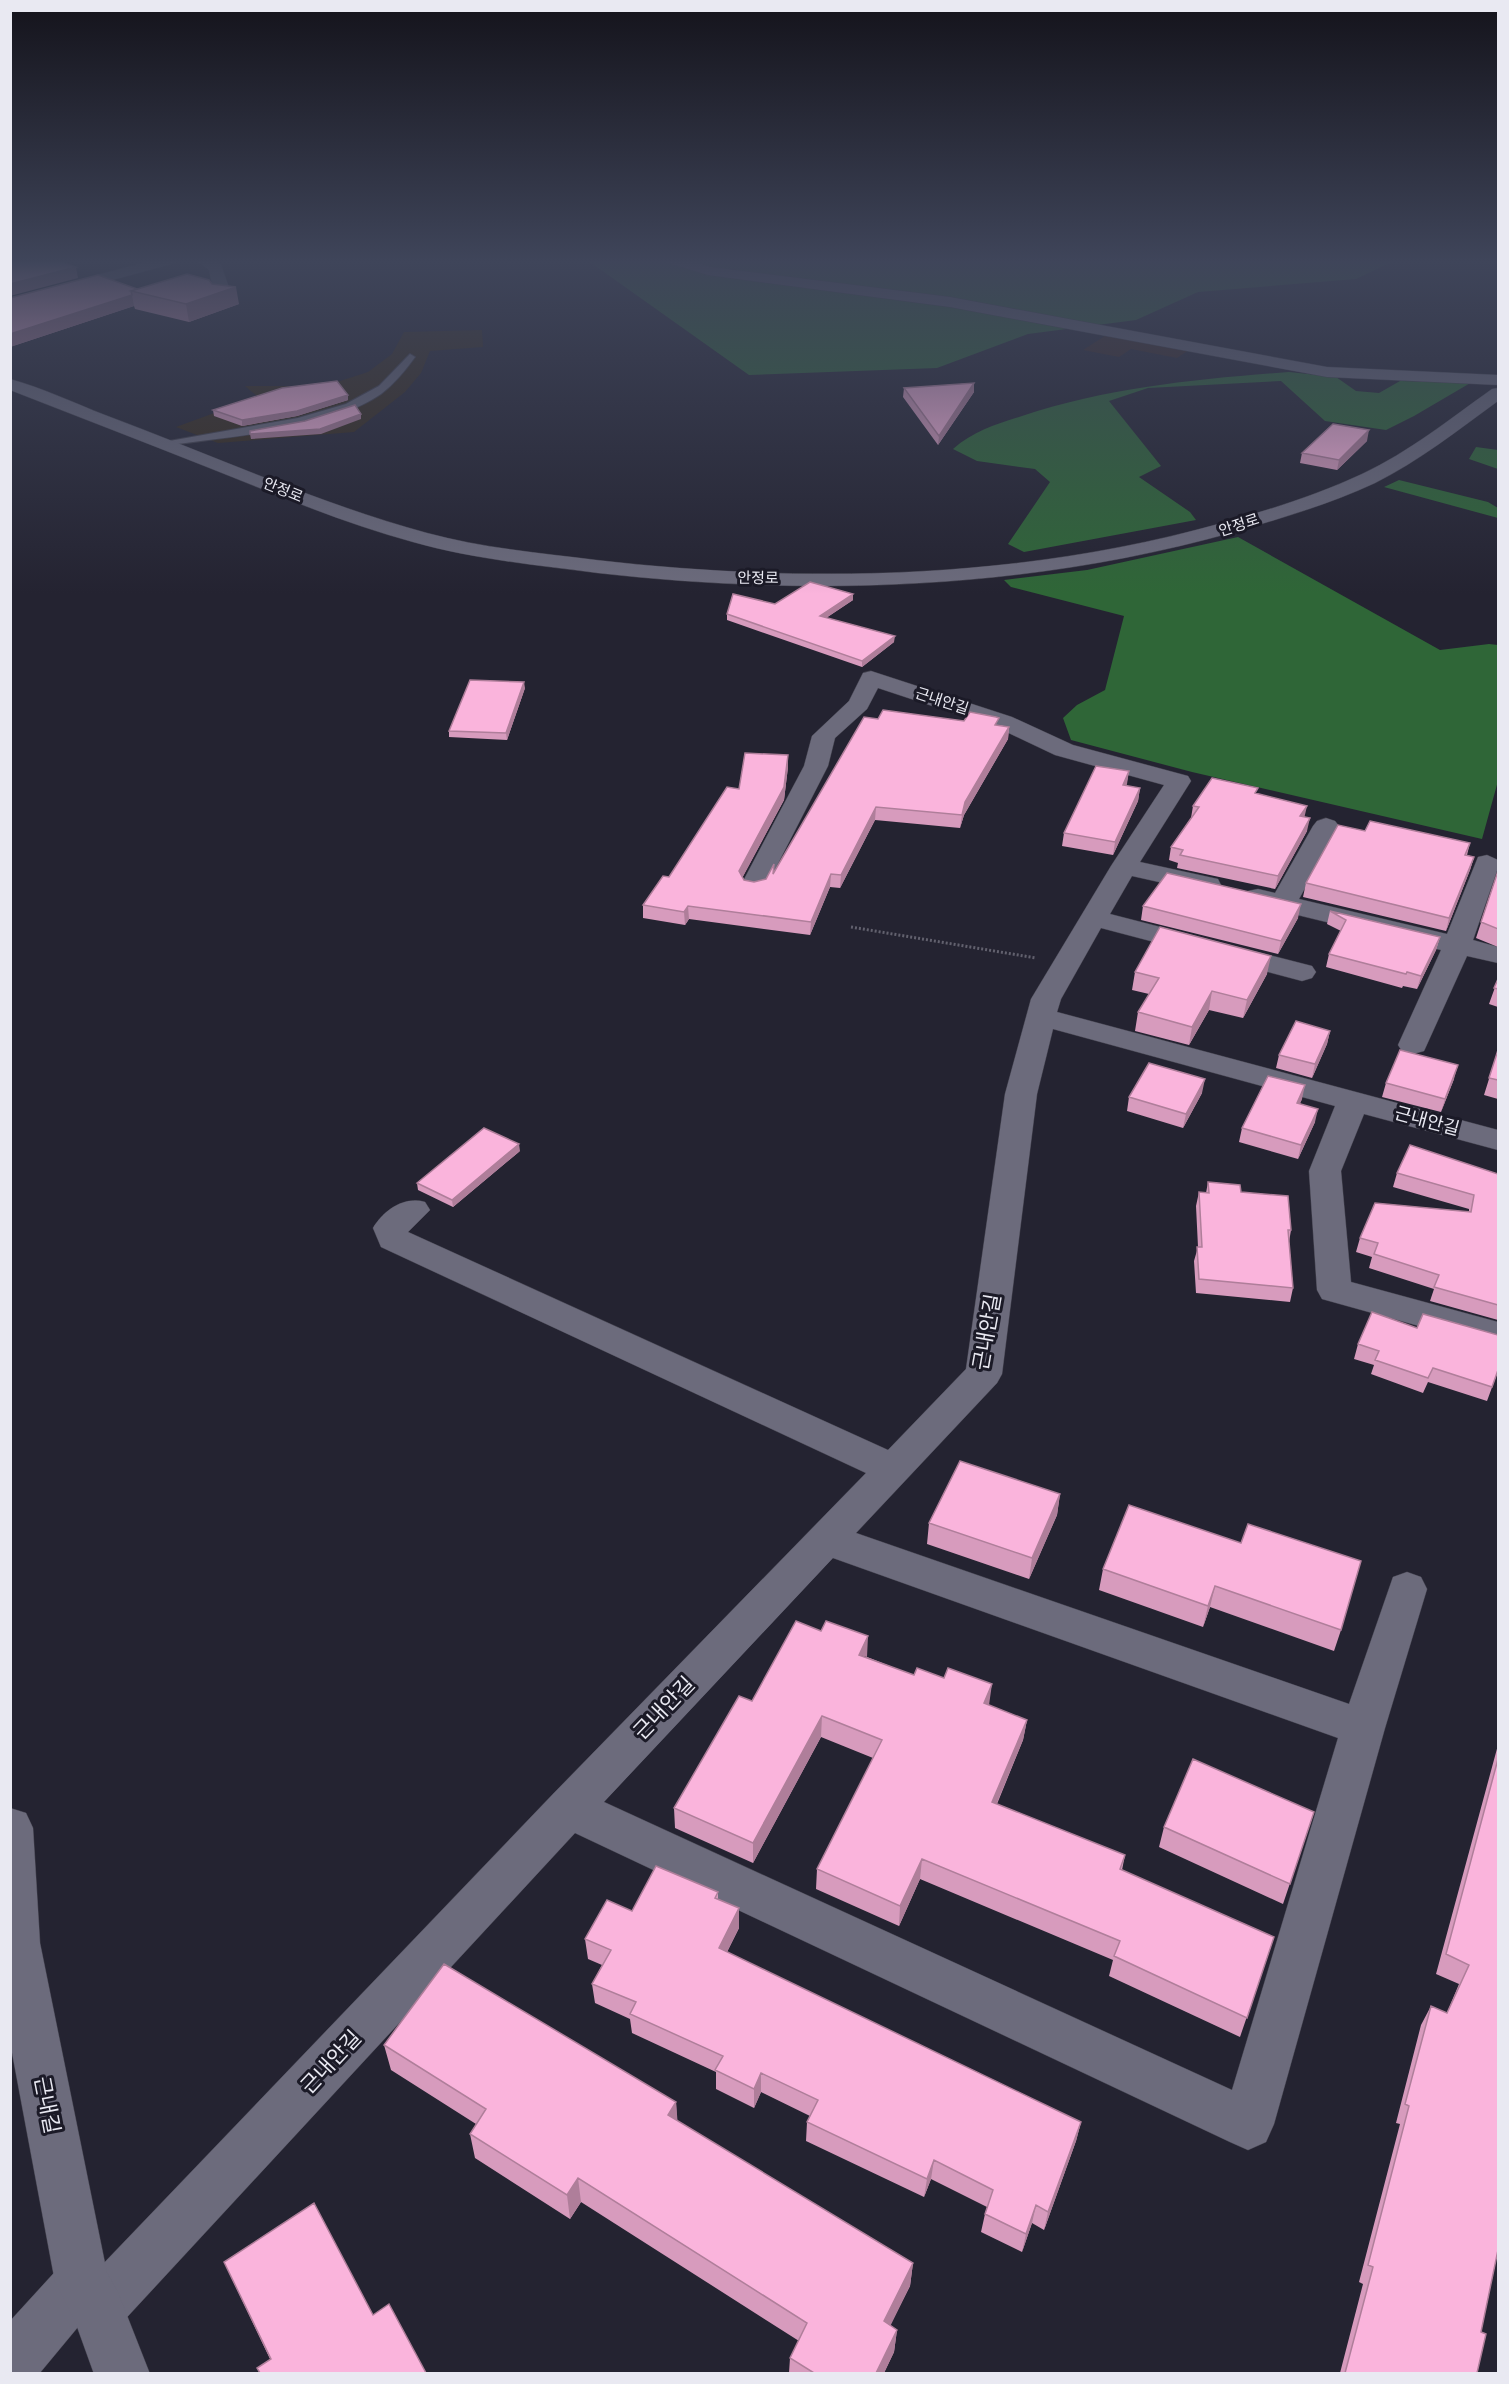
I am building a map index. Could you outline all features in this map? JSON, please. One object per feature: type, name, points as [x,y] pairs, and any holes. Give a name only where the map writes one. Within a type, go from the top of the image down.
[{"type":"street","points":[[1322,371],[1498,380]]},
{"type":"street","points":[[1452,371],[1498,374]]},
{"type":"street","name":"안정로","points":[[10,384],[340,513],[424,539],[520,557],[623,571],[708,577],[843,580],[1053,565],[1135,552],[1215,533],[1296,507],[1382,471],[1498,393]]},
{"type":"street","name":"근내안길","points":[[13,2363],[90,2295],[569,1808],[984,1374],[1021,1094],[1046,999],[1124,866],[1179,781],[1064,750],[1004,722],[871,678],[859,704],[824,735],[816,766],[754,885]]},
{"type":"street","points":[[1284,902],[1326,826]]},
{"type":"street","points":[[1413,1045],[1457,946],[1487,863]]},
{"type":"street","points":[[1124,866],[1284,902],[1498,955]]},
{"type":"street","points":[[1094,918],[1302,972]]},
{"type":"street","name":"근내안길","points":[[1042,1017],[1498,1140]]},
{"type":"street","points":[[1353,1101],[1325,1171],[1334,1290],[1498,1335]]},
{"type":"street","points":[[413,1209],[390,1228],[393,1239],[894,1469]]},
{"type":"street","points":[[826,1539],[1363,1728]]},
{"type":"street","points":[[569,1808],[1248,2124],[1363,1728],[1407,1589]]},
{"type":"street","name":"근내길","points":[[10,1828],[16,1943],[90,2295],[122,2373]]},
{"type":"lane","points":[[164,443],[284,424],[325,413],[370,396],[393,379],[399,371]]},
{"type":"path","points":[[851,927],[1027,956],[1065,966]]},
{"type":"shaded area","points":[[422,371],[405,392],[354,432],[218,443],[176,427],[258,397],[245,386],[310,386],[337,382],[368,372]]},
{"type":"green space","points":[[744,371],[850,371],[749,375]]},
{"type":"green space","points":[[1289,372],[1336,377],[1356,391],[1379,393],[1400,381],[1472,382],[1386,430],[1325,421],[1281,381],[1148,388],[1109,401],[1161,466],[1139,477],[1190,512],[1196,520],[1024,552],[1008,544],[1050,482],[1035,469],[977,461],[953,449],[969,437],[994,425],[1088,398],[1188,381]]},
{"type":"green space","points":[[1476,447],[1498,450],[1498,469],[1469,459]]},
{"type":"green space","points":[[1399,480],[1488,502],[1498,508],[1498,518],[1384,487]]},
{"type":"green space","points":[[1238,537],[1440,650],[1498,645],[1498,781],[1482,839],[1192,772],[1071,740],[1063,718],[1077,705],[1105,690],[1124,616],[1011,587],[1004,580],[1087,570]]},
{"type":"building","points":[[337,381],[348,395],[297,411],[242,420],[213,410],[282,388]]},
{"type":"building","points":[[974,383],[939,436],[904,388]]},
{"type":"building","points":[[355,405],[361,414],[320,429],[250,434],[250,431],[305,421]]},
{"type":"building","points":[[1333,424],[1369,430],[1339,460],[1302,453]]},
{"type":"building","points":[[810,582],[853,594],[820,616],[895,636],[862,661],[727,614],[733,594],[775,604]]},
{"type":"building","points":[[470,680],[524,682],[506,733],[449,731]]},
{"type":"building","points":[[883,710],[964,721],[970,712],[999,718],[995,725],[1009,727],[965,802],[962,815],[876,807],[841,875],[831,874],[811,922],[688,906],[684,912],[643,905],[663,876],[669,877],[727,787],[739,789],[745,753],[788,755],[784,787],[739,871],[744,880],[754,882],[766,879],[774,864],[773,874],[864,717],[878,719]]},
{"type":"building","points":[[1096,766],[1129,771],[1123,785],[1140,788],[1115,842],[1064,833]]},
{"type":"building","points":[[1212,778],[1258,788],[1255,793],[1307,806],[1300,816],[1310,818],[1278,876],[1180,855],[1183,850],[1171,847],[1199,807],[1193,806]]},
{"type":"building","points":[[1370,821],[1470,843],[1465,855],[1474,857],[1449,918],[1306,883],[1338,825],[1365,831]]},
{"type":"building","points":[[1498,871],[1498,929],[1481,922]]},
{"type":"building","points":[[1167,873],[1301,904],[1281,941],[1143,906]]},
{"type":"building","points":[[1330,911],[1440,937],[1421,976],[1407,972],[1406,974],[1329,954],[1346,920]]},
{"type":"building","points":[[1160,927],[1271,956],[1247,1000],[1212,991],[1192,1027],[1138,1012],[1159,978],[1135,972]]},
{"type":"building","points":[[1296,1021],[1330,1031],[1315,1064],[1279,1055]]},
{"type":"building","points":[[1400,1050],[1458,1065],[1445,1099],[1386,1083]]},
{"type":"building","points":[[1498,1050],[1498,1080],[1489,1078]]},
{"type":"building","points":[[1149,1063],[1205,1079],[1186,1114],[1129,1097]]},
{"type":"building","points":[[1268,1076],[1305,1085],[1297,1103],[1318,1109],[1301,1145],[1242,1128]]},
{"type":"building","points":[[484,1128],[519,1144],[452,1200],[417,1183]]},
{"type":"building","points":[[1410,1145],[1498,1174],[1498,1305],[1434,1287],[1439,1275],[1374,1254],[1378,1243],[1360,1238],[1375,1203],[1471,1212],[1474,1195],[1397,1173]]},
{"type":"building","points":[[1208,1182],[1240,1185],[1241,1192],[1288,1196],[1291,1230],[1288,1230],[1293,1288],[1199,1279],[1197,1247],[1202,1247],[1199,1192],[1209,1193]]},
{"type":"building","points":[[1372,1312],[1417,1328],[1423,1314],[1498,1335],[1498,1370],[1492,1387],[1433,1368],[1428,1378],[1375,1360],[1379,1351],[1358,1344]]},
{"type":"building","points":[[960,1461],[1060,1494],[1032,1558],[929,1523]]},
{"type":"building","points":[[1129,1505],[1241,1543],[1248,1524],[1361,1561],[1341,1630],[1215,1586],[1208,1606],[1103,1569]]},
{"type":"building","points":[[796,1621],[821,1631],[826,1621],[868,1636],[859,1655],[914,1675],[917,1668],[944,1678],[948,1668],[992,1684],[984,1703],[1027,1720],[992,1802],[1125,1855],[1120,1869],[1274,1937],[1247,2018],[1114,1956],[1120,1941],[922,1859],[900,1906],[817,1869],[882,1740],[822,1716],[753,1843],[674,1808],[739,1696],[752,1701]]},
{"type":"building","points":[[1193,1759],[1314,1812],[1290,1884],[1164,1827]]},
{"type":"building","points":[[1498,1759],[1498,2250],[1481,2332],[1486,2334],[1477,2373],[1345,2373],[1373,2267],[1368,2265],[1409,2106],[1405,2104],[1431,2006],[1447,2013],[1469,1965],[1446,1954]]},
{"type":"building","points":[[656,1866],[718,1892],[715,1898],[739,1908],[719,1948],[1081,2122],[1048,2212],[1036,2205],[1026,2234],[985,2214],[993,2190],[934,2160],[927,2179],[807,2122],[818,2100],[761,2073],[754,2089],[715,2070],[723,2056],[630,2014],[636,2002],[592,1984],[611,1950],[585,1939],[607,1900],[632,1911]]},
{"type":"building","points":[[444,1964],[676,2102],[668,2115],[913,2263],[884,2321],[897,2330],[876,2373],[814,2373],[790,2358],[807,2323],[578,2178],[567,2195],[470,2134],[486,2109],[384,2045]]},
{"type":"building","points":[[314,2203],[373,2315],[389,2304],[426,2373],[260,2373],[257,2368],[271,2359],[224,2262]]}]
